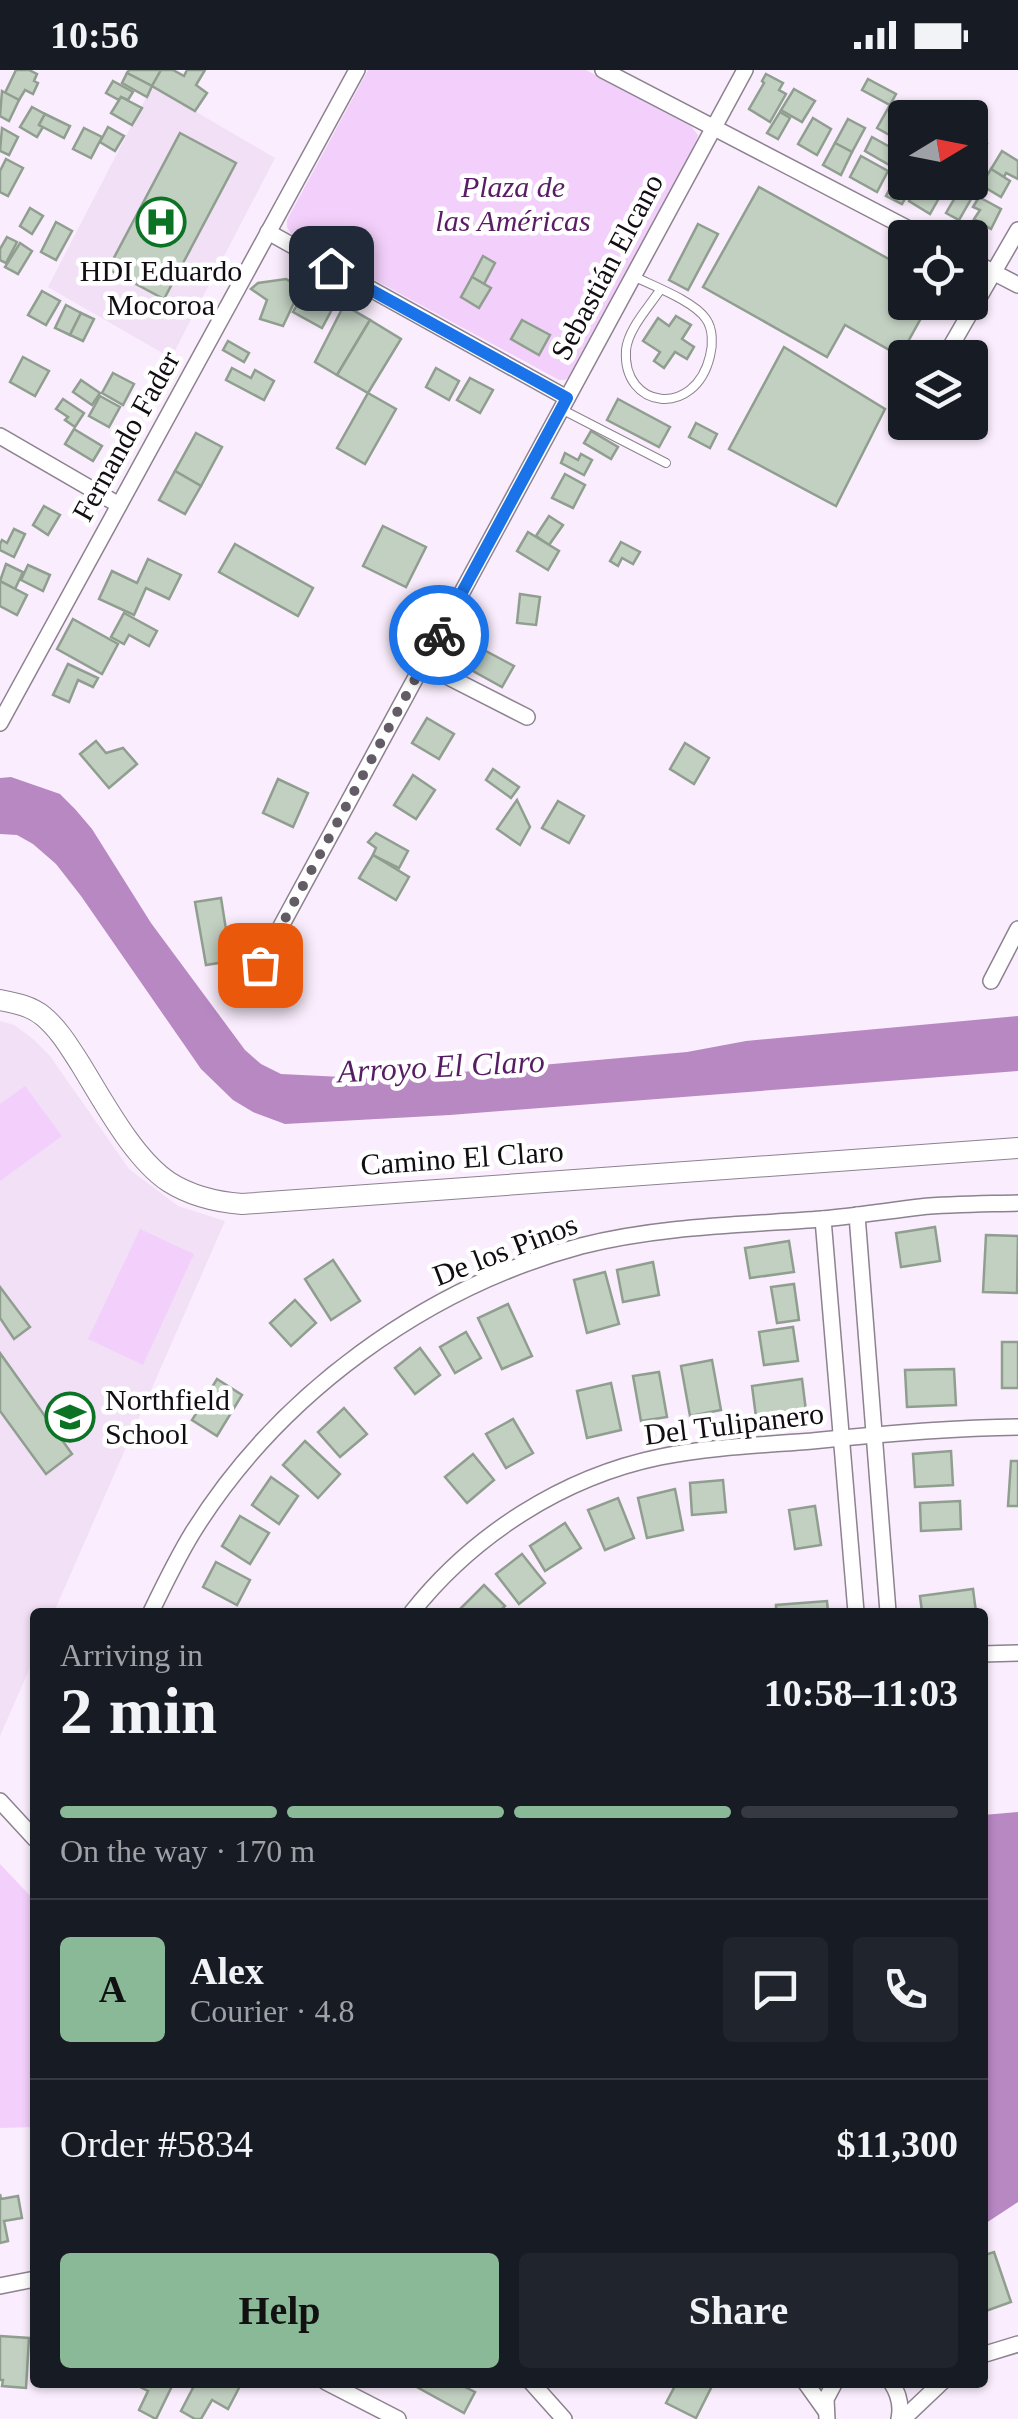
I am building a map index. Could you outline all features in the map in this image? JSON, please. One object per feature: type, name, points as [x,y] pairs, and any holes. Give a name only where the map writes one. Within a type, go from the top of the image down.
[{"type":"street","name":"Fernando Fader","points":[[0,723],[357,70]]},
{"type":"street","points":[[602,70],[891,220]]},
{"type":"street","name":"Sebastián Elcano","points":[[260,965],[745,70]]},
{"type":"street","points":[[954,340],[1018,230]]},
{"type":"street","points":[[268,232],[564,403]]},
{"type":"street","points":[[988,269],[1018,286]]},
{"type":"street","points":[[0,436],[120,505]]},
{"type":"street","points":[[423,664],[527,717]]},
{"type":"street","points":[[991,981],[1018,930]]},
{"type":"street","name":"Camino El Claro","points":[[0,1000],[41,1014],[54,1026],[152,1170],[183,1190],[223,1203],[1018,1148]]},
{"type":"street","name":"De los Pinos","points":[[153,1608],[194,1530],[240,1466],[286,1416],[350,1362],[420,1314],[505,1273],[600,1242],[681,1229],[921,1207],[1018,1203]]},
{"type":"street","points":[[857,1215],[888,1608]]},
{"type":"street","points":[[823,1218],[856,1608]]},
{"type":"street","name":"Del Tulipanero","points":[[416,1608],[487,1538],[549,1498],[632,1464],[690,1452],[1018,1428]]},
{"type":"street","points":[[988,1654],[1018,1654]]},
{"type":"street","points":[[0,1800],[30,1833]]},
{"type":"street","points":[[0,2286],[30,2280]]},
{"type":"street","points":[[988,2354],[1018,2344]]},
{"type":"street","points":[[337,2388],[398,2419]]},
{"type":"street","points":[[536,2388],[564,2419]]},
{"type":"street","points":[[809,2388],[826,2414]]},
{"type":"street","points":[[826,2414],[826,2399],[832,2388]]},
{"type":"street","points":[[894,2388],[901,2419]]},
{"type":"street","points":[[901,2419],[935,2388]]},
{"type":"street","points":[[356,2398],[369,2419]]},
{"type":"lane","points":[[634,276],[698,310],[709,322],[712,340],[702,376],[690,393],[676,399],[660,400],[646,394],[629,370],[626,349],[632,332],[660,290]]},
{"type":"lane","points":[[564,403],[666,464]]},
{"type":"shaded area","name":"HDI Eduardo Mocoroa","points":[[152,86],[275,158],[171,358],[48,287]]},
{"type":"shaded area","name":"Arroyo El Claro","points":[[11,777],[60,794],[75,809],[92,829],[151,923],[245,1050],[281,1074],[383,1079],[687,1052],[746,1041],[1018,1016],[1018,1071],[285,1124],[233,1100],[201,1069],[56,864],[17,835],[0,834],[0,778]]},
{"type":"shaded area","name":"Northfield School","points":[[0,1021],[14,1025],[50,1056],[129,1169],[178,1206],[225,1221],[56,1608],[30,1608],[30,1667],[0,1736]]},
{"type":"shaded area","points":[[1018,1812],[1018,2202],[988,2222],[988,1815]]},
{"type":"green space","name":"Plaza de las Américas","points":[[368,70],[586,70],[691,126],[698,135],[565,380],[292,235],[287,220]]},
{"type":"green space","points":[[25,1086],[62,1136],[0,1181],[0,1104]]},
{"type":"green space","points":[[140,1229],[194,1254],[143,1365],[88,1339]]},
{"type":"green space","points":[[0,1864],[30,1896],[30,2127],[0,2128]]},
{"type":"building","points":[[16,70],[37,74],[34,81],[38,83],[33,94],[25,90],[19,100],[5,93]]},
{"type":"building","points":[[161,70],[173,70],[184,76],[187,70],[205,70],[196,85],[207,93],[195,111],[152,86]]},
{"type":"building","points":[[161,71],[152,86],[127,73]]},
{"type":"building","points":[[127,73],[152,86],[147,97],[122,83]]},
{"type":"building","points":[[766,74],[783,83],[779,90],[786,94],[770,122],[749,109]]},
{"type":"building","points":[[868,79],[896,94],[888,104],[862,90]]},
{"type":"building","points":[[113,81],[133,92],[128,100],[106,93]]},
{"type":"building","points":[[794,89],[815,101],[802,122],[781,110]]},
{"type":"building","points":[[2,91],[19,100],[9,121],[0,116]]},
{"type":"building","points":[[121,97],[142,108],[132,125],[111,113]]},
{"type":"building","points":[[32,107],[45,114],[37,137],[20,127]]},
{"type":"building","points":[[888,109],[888,134],[877,128]]},
{"type":"building","points":[[780,112],[790,118],[778,139],[767,133]]},
{"type":"building","points":[[45,114],[70,126],[64,138],[39,125]]},
{"type":"building","points":[[813,118],[831,129],[817,155],[798,144]]},
{"type":"building","points":[[848,119],[865,128],[852,152],[835,143]]},
{"type":"building","points":[[108,127],[124,136],[115,151],[100,142]]},
{"type":"building","points":[[2,128],[18,137],[9,155],[0,151]]},
{"type":"building","points":[[84,128],[102,137],[91,158],[73,149]]},
{"type":"building","points":[[180,133],[236,163],[164,299],[108,269]]},
{"type":"building","points":[[872,137],[888,146],[888,164],[865,151]]},
{"type":"building","points":[[835,143],[852,152],[841,175],[823,165]]},
{"type":"building","points":[[1002,151],[1018,161],[1018,179],[991,169]]},
{"type":"building","points":[[861,156],[888,171],[877,192],[850,177]]},
{"type":"building","points":[[6,159],[23,168],[8,196],[0,192],[0,171]]},
{"type":"building","points":[[991,169],[1010,181],[1001,197],[988,189]]},
{"type":"building","points":[[759,187],[888,259],[888,320],[920,320],[909,340],[888,340],[888,349],[845,325],[827,357],[703,287]]},
{"type":"building","points":[[910,200],[938,200],[930,214]]},
{"type":"building","points":[[954,200],[970,200],[959,220],[946,213]]},
{"type":"building","points":[[977,200],[984,200],[1001,209],[991,229],[988,220],[974,219],[980,210],[973,207]]},
{"type":"building","points":[[30,208],[43,216],[32,234],[20,226]]},
{"type":"building","points":[[56,222],[72,231],[56,260],[41,252]]},
{"type":"building","points":[[698,224],[718,234],[688,290],[669,280]]},
{"type":"building","points":[[7,237],[17,242],[6,263],[0,260],[0,249]]},
{"type":"building","points":[[20,243],[32,251],[18,274],[5,267]]},
{"type":"building","points":[[483,256],[495,263],[484,284],[472,277]]},
{"type":"building","points":[[472,277],[491,288],[479,308],[461,297]]},
{"type":"building","points":[[286,279],[301,288],[283,326],[260,319],[267,300],[251,289],[258,283]]},
{"type":"building","points":[[309,284],[337,300],[322,328],[293,312]]},
{"type":"building","points":[[42,291],[60,301],[46,325],[28,315]]},
{"type":"building","points":[[66,305],[81,313],[70,335],[55,328]]},
{"type":"building","points":[[344,305],[370,320],[337,375],[315,362]]},
{"type":"building","points":[[81,313],[94,319],[83,341],[70,335]]},
{"type":"building","points":[[676,316],[691,325],[682,339],[694,347],[687,359],[675,352],[664,368],[654,361],[660,352],[643,341],[658,318],[669,326]]},
{"type":"building","points":[[370,320],[401,339],[368,393],[337,375]]},
{"type":"building","points":[[522,320],[550,335],[539,355],[511,339]]},
{"type":"building","points":[[228,341],[249,353],[244,362],[223,350]]},
{"type":"building","points":[[784,347],[885,409],[836,506],[729,449]]},
{"type":"building","points":[[23,357],[49,371],[35,396],[10,382]]},
{"type":"building","points":[[232,368],[251,378],[255,370],[274,381],[264,400],[226,380]]},
{"type":"building","points":[[436,368],[459,381],[449,400],[426,387]]},
{"type":"building","points":[[113,373],[134,384],[123,405],[102,393]]},
{"type":"building","points":[[470,378],[493,390],[480,413],[457,400]]},
{"type":"building","points":[[81,380],[100,393],[92,405],[73,392]]},
{"type":"building","points":[[368,393],[396,409],[365,464],[337,448]]},
{"type":"building","points":[[100,396],[120,407],[109,427],[89,416]]},
{"type":"building","points":[[63,399],[84,413],[75,427],[56,409]]},
{"type":"building","points":[[618,399],[670,427],[659,447],[607,420]]},
{"type":"building","points":[[696,423],[717,434],[710,448],[689,437]]},
{"type":"building","points":[[74,429],[102,446],[93,461],[65,444]]},
{"type":"building","points":[[591,431],[618,447],[611,459],[584,443]]},
{"type":"building","points":[[196,433],[222,447],[201,486],[175,471]]},
{"type":"building","points":[[565,453],[578,460],[581,454],[592,460],[584,475],[561,463]]},
{"type":"building","points":[[175,471],[201,486],[185,514],[159,500]]},
{"type":"building","points":[[565,474],[585,485],[573,508],[552,498]]},
{"type":"building","points":[[44,506],[60,515],[48,535],[33,525]]},
{"type":"building","points":[[549,516],[563,525],[549,545],[536,536]]},
{"type":"building","points":[[383,526],[426,547],[406,587],[363,566]]},
{"type":"building","points":[[14,529],[25,534],[14,557],[0,550],[0,544],[2,540],[7,543]]},
{"type":"building","points":[[528,532],[559,551],[548,570],[517,551]]},
{"type":"building","points":[[621,542],[640,552],[633,564],[622,558],[618,566],[610,561]]},
{"type":"building","points":[[235,544],[313,588],[298,616],[219,572]]},
{"type":"building","points":[[148,559],[181,575],[169,599],[146,588],[134,615],[99,599],[112,571],[137,583]]},
{"type":"building","points":[[6,564],[23,572],[15,589],[0,581]]},
{"type":"building","points":[[28,565],[50,575],[43,591],[21,580]]},
{"type":"building","points":[[0,581],[27,595],[17,615],[0,606]]},
{"type":"building","points":[[520,594],[540,597],[536,625],[517,623]]},
{"type":"building","points":[[124,613],[157,631],[149,646],[129,635],[124,644],[111,637]]},
{"type":"building","points":[[73,619],[118,644],[102,674],[57,649]]},
{"type":"building","points":[[484,650],[514,666],[502,687],[473,671]]},
{"type":"building","points":[[68,664],[98,678],[93,687],[78,680],[69,702],[53,695]]},
{"type":"building","points":[[427,718],[454,734],[439,759],[412,743]]},
{"type":"building","points":[[96,741],[106,753],[123,748],[137,764],[109,788],[80,754]]},
{"type":"building","points":[[685,743],[709,758],[694,784],[670,769]]},
{"type":"building","points":[[493,769],[519,787],[511,798],[486,780]]},
{"type":"building","points":[[413,775],[435,790],[416,819],[394,805]]},
{"type":"building","points":[[278,779],[308,793],[293,827],[263,813]]},
{"type":"building","points":[[517,800],[530,827],[520,845],[497,829]]},
{"type":"building","points":[[558,801],[584,816],[569,843],[542,828]]},
{"type":"building","points":[[376,833],[408,851],[399,868],[373,855],[376,848],[368,842]]},
{"type":"building","points":[[373,855],[409,877],[396,900],[359,878]]},
{"type":"building","points":[[221,898],[231,961],[206,965],[195,902]]},
{"type":"building","points":[[935,1227],[940,1261],[901,1267],[896,1233]]},
{"type":"building","points":[[986,1235],[1018,1236],[1017,1293],[983,1292]]},
{"type":"building","points":[[789,1241],[794,1272],[750,1278],[745,1248]]},
{"type":"building","points":[[333,1260],[360,1301],[331,1320],[305,1279]]},
{"type":"building","points":[[653,1262],[659,1295],[623,1302],[617,1270]]},
{"type":"building","points":[[605,1272],[619,1324],[587,1333],[574,1280]]},
{"type":"building","points":[[794,1284],[799,1320],[777,1323],[771,1287]]},
{"type":"building","points":[[0,1287],[30,1327],[14,1339],[0,1318]]},
{"type":"building","points":[[295,1300],[316,1323],[291,1346],[270,1323]]},
{"type":"building","points":[[508,1304],[532,1356],[502,1369],[478,1318]]},
{"type":"building","points":[[793,1327],[798,1361],[764,1365],[759,1332]]},
{"type":"building","points":[[466,1332],[481,1358],[455,1373],[440,1347]]},
{"type":"building","points":[[1002,1342],[1018,1342],[1018,1388],[1002,1388]]},
{"type":"building","points":[[420,1348],[440,1375],[415,1394],[395,1368]]},
{"type":"building","points":[[0,1353],[72,1454],[46,1474],[0,1411]]},
{"type":"building","points":[[712,1360],[721,1410],[690,1416],[681,1366]]},
{"type":"building","points":[[954,1369],[956,1405],[907,1407],[905,1370]]},
{"type":"building","points":[[659,1372],[667,1417],[641,1421],[633,1376]]},
{"type":"building","points":[[217,1379],[242,1395],[217,1436],[192,1420]]},
{"type":"building","points":[[802,1379],[806,1411],[756,1417],[752,1386]]},
{"type":"building","points":[[611,1383],[621,1430],[587,1438],[577,1391]]},
{"type":"building","points":[[344,1408],[367,1434],[340,1457],[318,1432]]},
{"type":"building","points":[[513,1419],[533,1453],[506,1468],[486,1434]]},
{"type":"building","points":[[305,1441],[340,1474],[318,1498],[283,1465]]},
{"type":"building","points":[[951,1451],[953,1485],[915,1487],[913,1454]]},
{"type":"building","points":[[473,1454],[494,1480],[467,1503],[445,1477]]},
{"type":"building","points":[[1011,1461],[1018,1461],[1018,1506],[1008,1506]]},
{"type":"building","points":[[271,1477],[298,1496],[279,1524],[252,1505]]},
{"type":"building","points":[[723,1480],[726,1512],[692,1515],[690,1483]]},
{"type":"building","points":[[675,1489],[683,1530],[647,1538],[638,1498]]},
{"type":"building","points":[[618,1498],[634,1538],[605,1550],[588,1510]]},
{"type":"building","points":[[960,1501],[961,1529],[921,1531],[920,1503]]},
{"type":"building","points":[[815,1506],[821,1545],[795,1549],[789,1510]]},
{"type":"building","points":[[240,1516],[269,1533],[250,1564],[222,1546]]},
{"type":"building","points":[[565,1523],[581,1548],[545,1571],[530,1546]]},
{"type":"building","points":[[522,1554],[545,1583],[519,1604],[496,1574]]},
{"type":"building","points":[[216,1562],[250,1580],[237,1605],[203,1587]]},
{"type":"building","points":[[484,1585],[505,1606],[503,1608],[461,1608]]},
{"type":"building","points":[[973,1589],[975,1608],[922,1608],[920,1596]]},
{"type":"building","points":[[827,1601],[828,1608],[776,1608]]},
{"type":"building","points":[[0,2194],[1,2199],[18,2196],[22,2218],[4,2221],[8,2241],[0,2243]]},
{"type":"building","points":[[994,2252],[1011,2302],[988,2310],[988,2254]]},
{"type":"building","points":[[0,2336],[29,2338],[26,2388],[2,2386]]},
{"type":"building","points":[[142,2388],[171,2388],[156,2419],[139,2410],[148,2391]]},
{"type":"building","points":[[193,2388],[239,2388],[228,2409],[212,2400],[201,2419],[181,2411]]},
{"type":"building","points":[[419,2388],[467,2388],[475,2392],[464,2413]]},
{"type":"building","points":[[674,2388],[711,2388],[696,2418],[666,2403]]},
{"type":"way so far","points":[[260,965],[439,635]]},
{"type":"place","name":"HDI Eduardo Mocoroa","points":[[161,222]]},
{"type":"place","name":"Northfield School","points":[[70,1417]]},
{"type":"route","points":[[331,268],[567,398],[439,635]]}]
